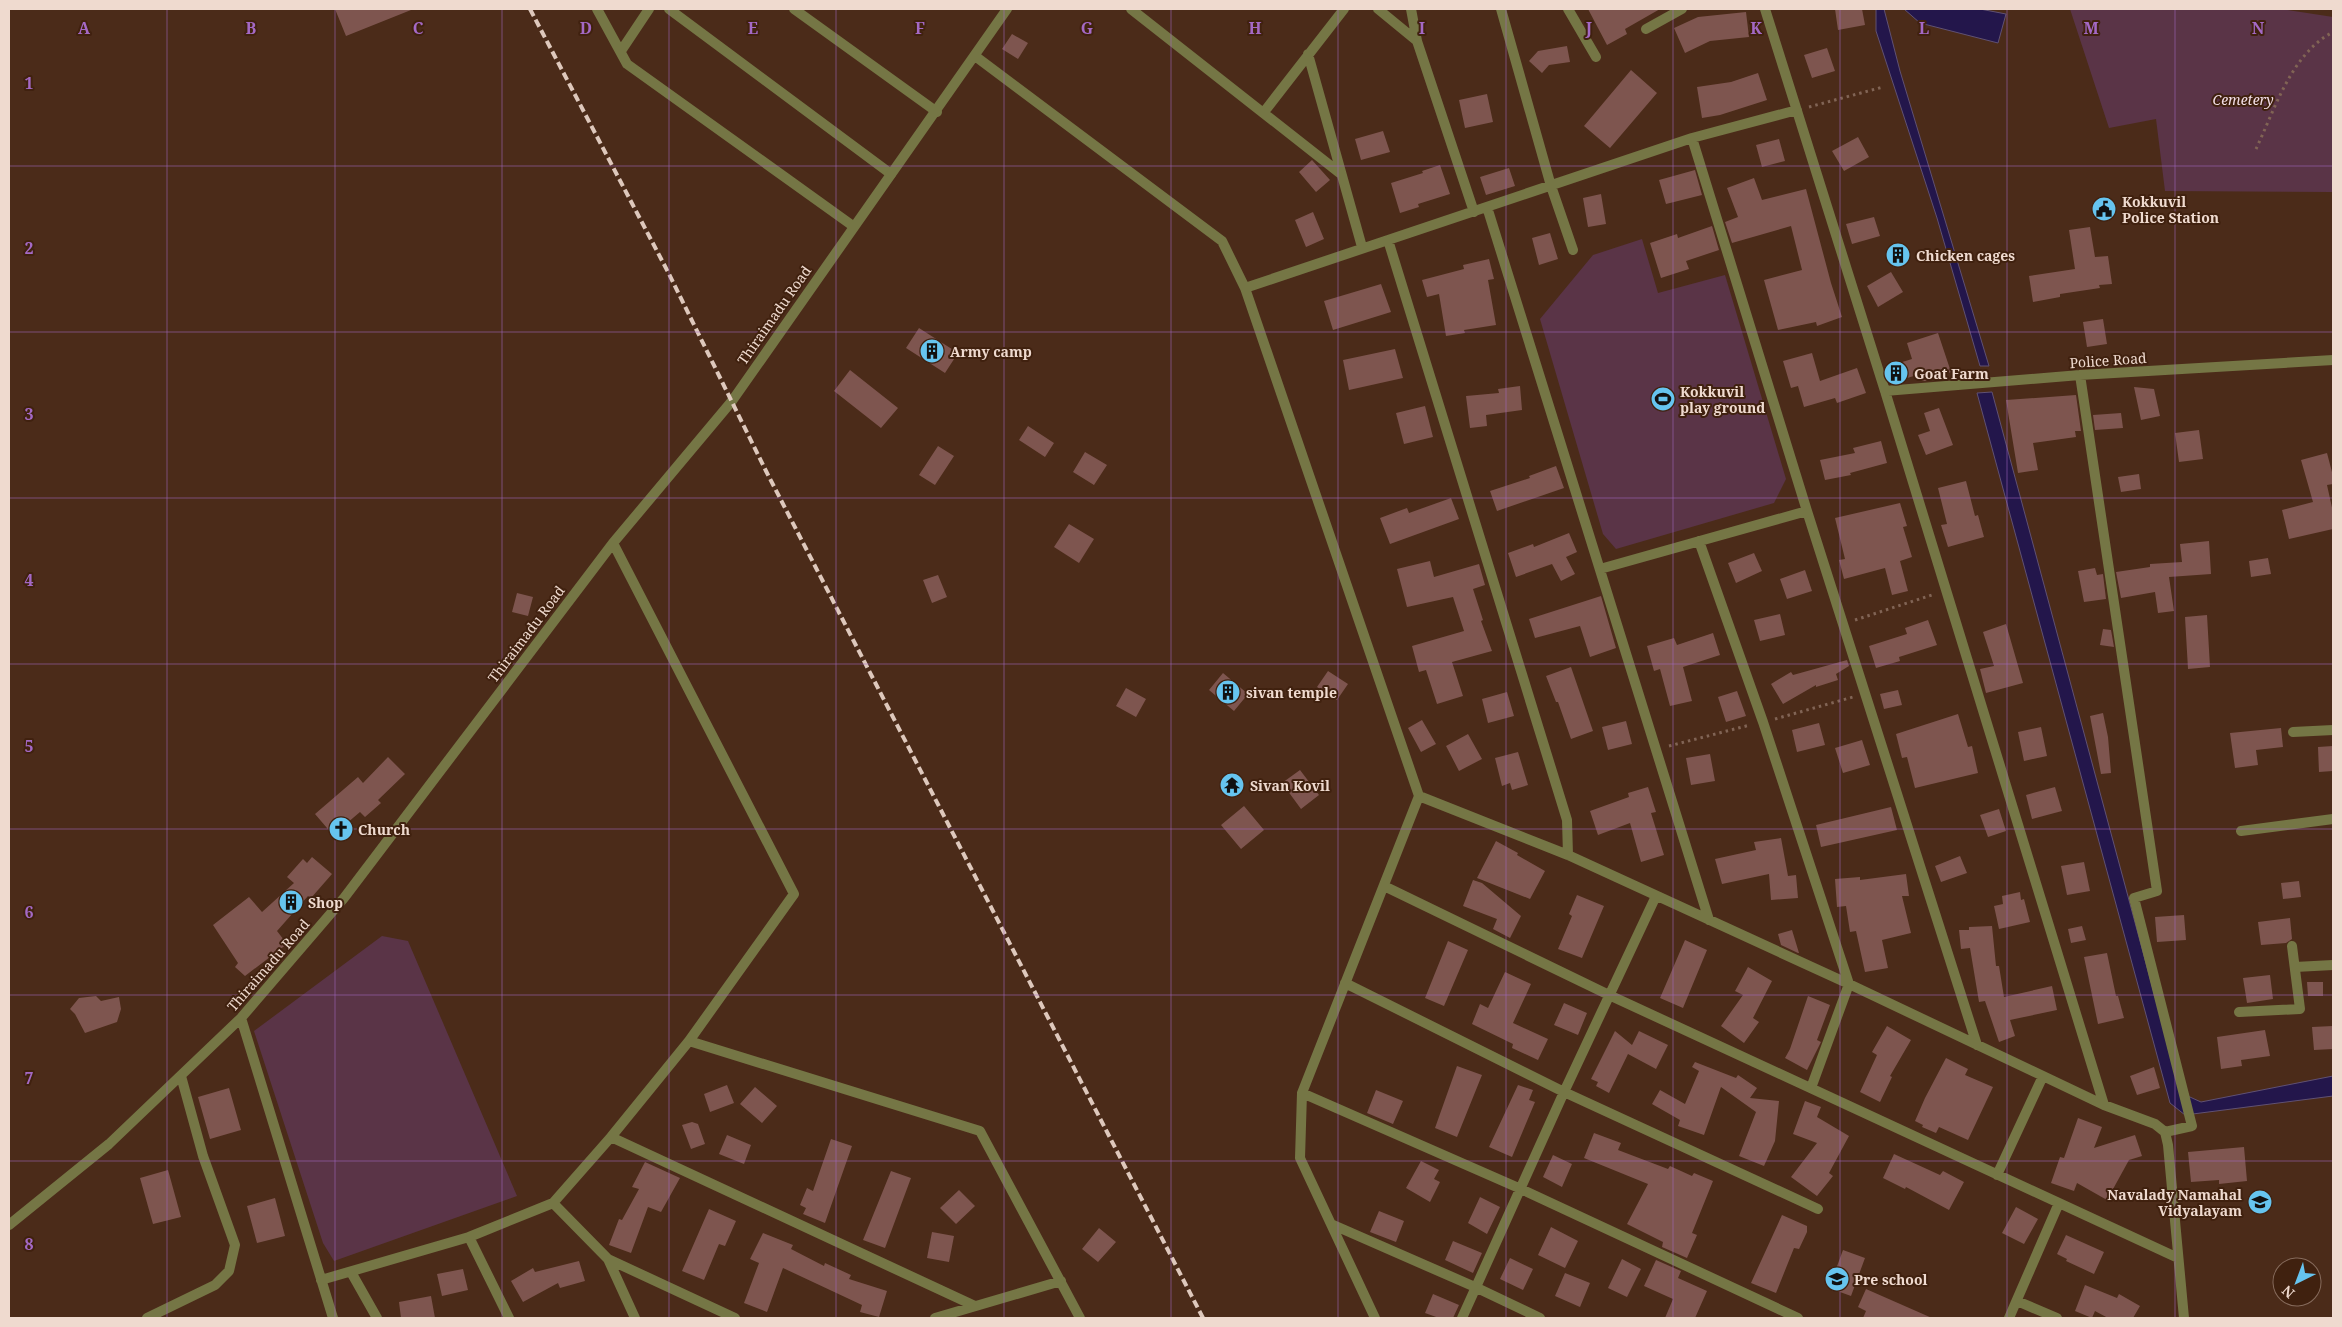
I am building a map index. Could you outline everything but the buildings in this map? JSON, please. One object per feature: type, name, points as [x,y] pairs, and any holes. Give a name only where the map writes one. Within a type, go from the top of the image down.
[{"type":"street","points":[[597,9],[627,64],[853,226]]},
{"type":"street","points":[[620,51],[649,9]]},
{"type":"street","points":[[669,9],[890,174]]},
{"type":"street","points":[[794,9],[937,112]]},
{"type":"street","name":"Thiraimadu Road","points":[[9,1225],[109,1144],[241,1018],[344,898],[613,542],[732,401],[853,226],[937,112],[1007,9]]},
{"type":"street","points":[[1131,9],[1341,174]]},
{"type":"street","points":[[1264,112],[1344,9]]},
{"type":"street","points":[[1378,9],[1417,41]]},
{"type":"street","points":[[1411,9],[1417,41],[1474,212]]},
{"type":"street","points":[[1501,9],[1551,186],[1573,250]]},
{"type":"street","points":[[1568,9],[1596,57]]},
{"type":"street","points":[[1646,29],[1668,12],[1682,9]]},
{"type":"street","points":[[1765,9],[1885,391],[2104,1105]]},
{"type":"street","points":[[1308,54],[1362,247]]},
{"type":"street","points":[[975,56],[1222,241],[1245,288],[1419,796],[1302,1093],[1300,1158],[1375,1318]]},
{"type":"street","points":[[1245,288],[1362,247],[1474,212],[1692,138],[1797,110]]},
{"type":"street","points":[[1692,138],[1806,511],[1977,1045]]},
{"type":"street","points":[[1487,207],[1709,920]]},
{"type":"street","points":[[1388,240],[1567,820],[1568,855]]},
{"type":"street","name":"Police Road","points":[[1885,391],[2080,375],[2333,360]]},
{"type":"street","points":[[2080,375],[2157,891],[2134,898],[2192,1126],[2165,1132]]},
{"type":"street","points":[[1600,569],[1806,511]]},
{"type":"street","points":[[1699,541],[1763,722],[1849,984],[1811,1088]]},
{"type":"street","points":[[321,1280],[469,1237],[553,1203],[611,1137],[689,1041],[794,894],[613,542]]},
{"type":"street","points":[[2292,732],[2333,730]]},
{"type":"street","points":[[1419,796],[1568,855],[1849,984],[2104,1105],[2155,1124],[2165,1132],[2168,1145],[2184,1318]]},
{"type":"street","points":[[2241,831],[2333,819]]},
{"type":"street","points":[[1384,886],[1609,995],[2178,1258]]},
{"type":"street","points":[[1462,1318],[1564,1092],[1656,896]]},
{"type":"street","points":[[2239,1012],[2300,1009],[2292,946]]},
{"type":"street","points":[[2295,967],[2333,965]]},
{"type":"street","points":[[1345,983],[1564,1092],[1818,1209]]},
{"type":"street","points":[[241,1018],[333,1318]]},
{"type":"street","points":[[689,1041],[980,1131],[1080,1318]]},
{"type":"street","points":[[147,1318],[215,1286],[229,1271],[236,1245],[203,1156],[181,1076]]},
{"type":"street","points":[[1997,1175],[2043,1076]]},
{"type":"street","points":[[1302,1093],[1521,1189],[1798,1318]]},
{"type":"street","points":[[611,1137],[975,1306]]},
{"type":"street","points":[[553,1203],[608,1259],[635,1318]]},
{"type":"street","points":[[2009,1318],[2059,1203]]},
{"type":"street","points":[[1330,1224],[1475,1287],[1540,1318]]},
{"type":"street","points":[[469,1237],[509,1318]]},
{"type":"street","points":[[608,1259],[735,1318]]},
{"type":"street","points":[[351,1272],[377,1318]]},
{"type":"street","points":[[935,1318],[1061,1280]]},
{"type":"street","points":[[2017,1301],[2057,1318]]},
{"type":"path","points":[[2256,149],[2295,68],[2315,46],[2333,32]]},
{"type":"path","points":[[1797,110],[1883,86]]},
{"type":"path","points":[[1842,624],[1945,591]]},
{"type":"green space","name":"Cemetery","points":[[2070,9],[2282,9],[2333,17],[2333,192],[2165,191],[2156,119],[2109,128]]},
{"type":"green space","name":"Kokkuvil play ground","points":[[1642,239],[1658,293],[1725,275],[1786,479],[1774,503],[1616,549],[1603,534],[1540,319],[1593,255]]},
{"type":"green space","points":[[382,936],[408,941],[517,1196],[334,1261],[323,1243],[254,1031]]},
{"type":"shaded area","points":[[1876,9],[1884,9],[1900,71],[1989,366],[1980,366],[1937,218],[1876,31]]},
{"type":"shaded area","points":[[1904,9],[1980,9],[2006,14],[1998,43],[1920,23]]},
{"type":"shaded area","points":[[1992,392],[2181,1093],[2201,1102],[2333,1076],[2333,1096],[2185,1115],[2170,1103],[1977,393]]},
{"type":"railway","points":[[530,9],[668,272],[766,471],[1203,1318]]},
{"type":"place","name":"Kokkuvil Police Station","points":[[2104,209]]},
{"type":"place","name":"Chicken cages","points":[[1898,255]]},
{"type":"place","name":"Army camp","points":[[932,351]]},
{"type":"place","name":"Goat Farm","points":[[1896,373]]},
{"type":"place","name":"Kokkuvil play ground","points":[[1663,399]]},
{"type":"place","name":"sivan temple","points":[[1228,692]]},
{"type":"place","name":"Sivan Kovil","points":[[1232,785]]},
{"type":"place","name":"Church","points":[[341,829]]},
{"type":"place","name":"Shop","points":[[291,902]]},
{"type":"place","name":"Navalady Namahal Vidyalayam","points":[[2260,1202]]},
{"type":"place","name":"Pre school","points":[[1837,1279]]}]
